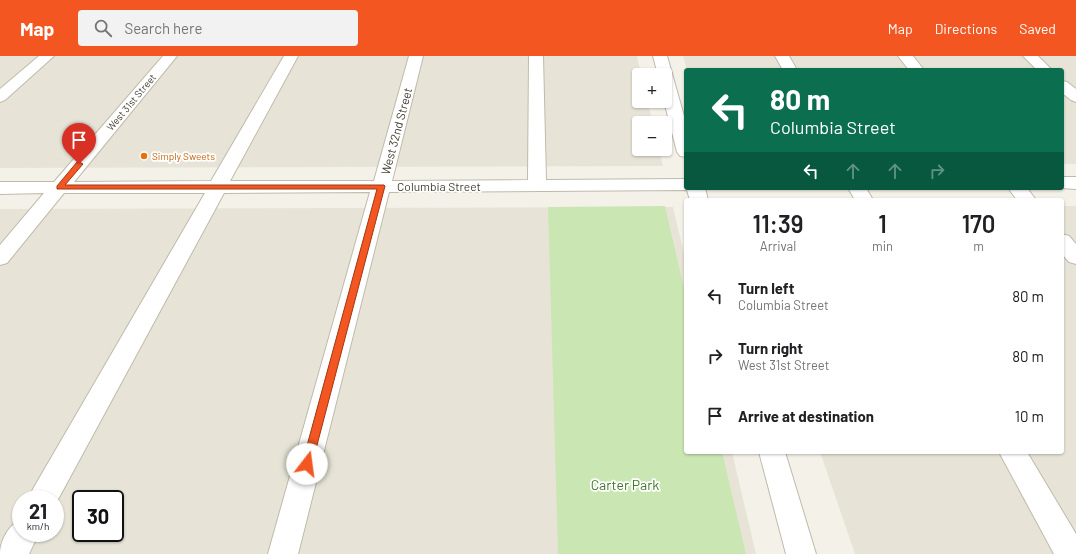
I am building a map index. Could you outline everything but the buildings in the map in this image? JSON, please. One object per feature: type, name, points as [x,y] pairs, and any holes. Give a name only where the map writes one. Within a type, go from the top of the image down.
[{"type":"street","points":[[0,97],[47,56]]},
{"type":"street","name":"West 31st Street","points":[[0,258],[170,56]]},
{"type":"street","points":[[48,490],[291,56]]},
{"type":"street","name":"West 32nd Street","points":[[283,554],[416,56]]},
{"type":"street","points":[[536,56],[537,186]]},
{"type":"street","points":[[660,56],[663,68]]},
{"type":"street","points":[[782,56],[789,68]]},
{"type":"street","points":[[905,56],[915,68]]},
{"type":"street","points":[[1030,56],[1043,68]]},
{"type":"street","points":[[1064,87],[1076,97]]},
{"type":"street","points":[[672,101],[684,145]]},
{"type":"street","points":[[1064,183],[1076,184]]},
{"type":"street","name":"Columbia Street","points":[[0,188],[684,185]]},
{"type":"street","points":[[1018,190],[1025,198]]},
{"type":"street","points":[[1064,243],[1076,258]]},
{"type":"street","points":[[773,454],[801,554]]},
{"type":"street","points":[[1013,454],[1072,554]]},
{"type":"street","points":[[12,554],[19,542]]},
{"type":"shaded area","points":[[0,56],[637,56],[640,68],[632,68],[632,108],[649,108],[651,116],[632,116],[632,156],[661,156],[663,166],[0,168]]},
{"type":"shaded area","points":[[683,56],[1076,56],[1076,164],[1064,164],[1064,68],[686,68]]},
{"type":"shaded area","points":[[1064,206],[1076,206],[1076,554],[855,554],[821,454],[1064,454]]},
{"type":"shaded area","points":[[673,207],[684,254],[684,454],[732,454],[756,554],[0,554],[0,209]]},
{"type":"green space","name":"Carter Park","points":[[665,206],[684,288],[684,454],[722,454],[746,554],[558,554],[548,207]]},
{"type":"place","name":"Simply Sweets","points":[[144,156]]},
{"type":"route","points":[[79,164],[59,188],[381,186],[307,464]]}]
